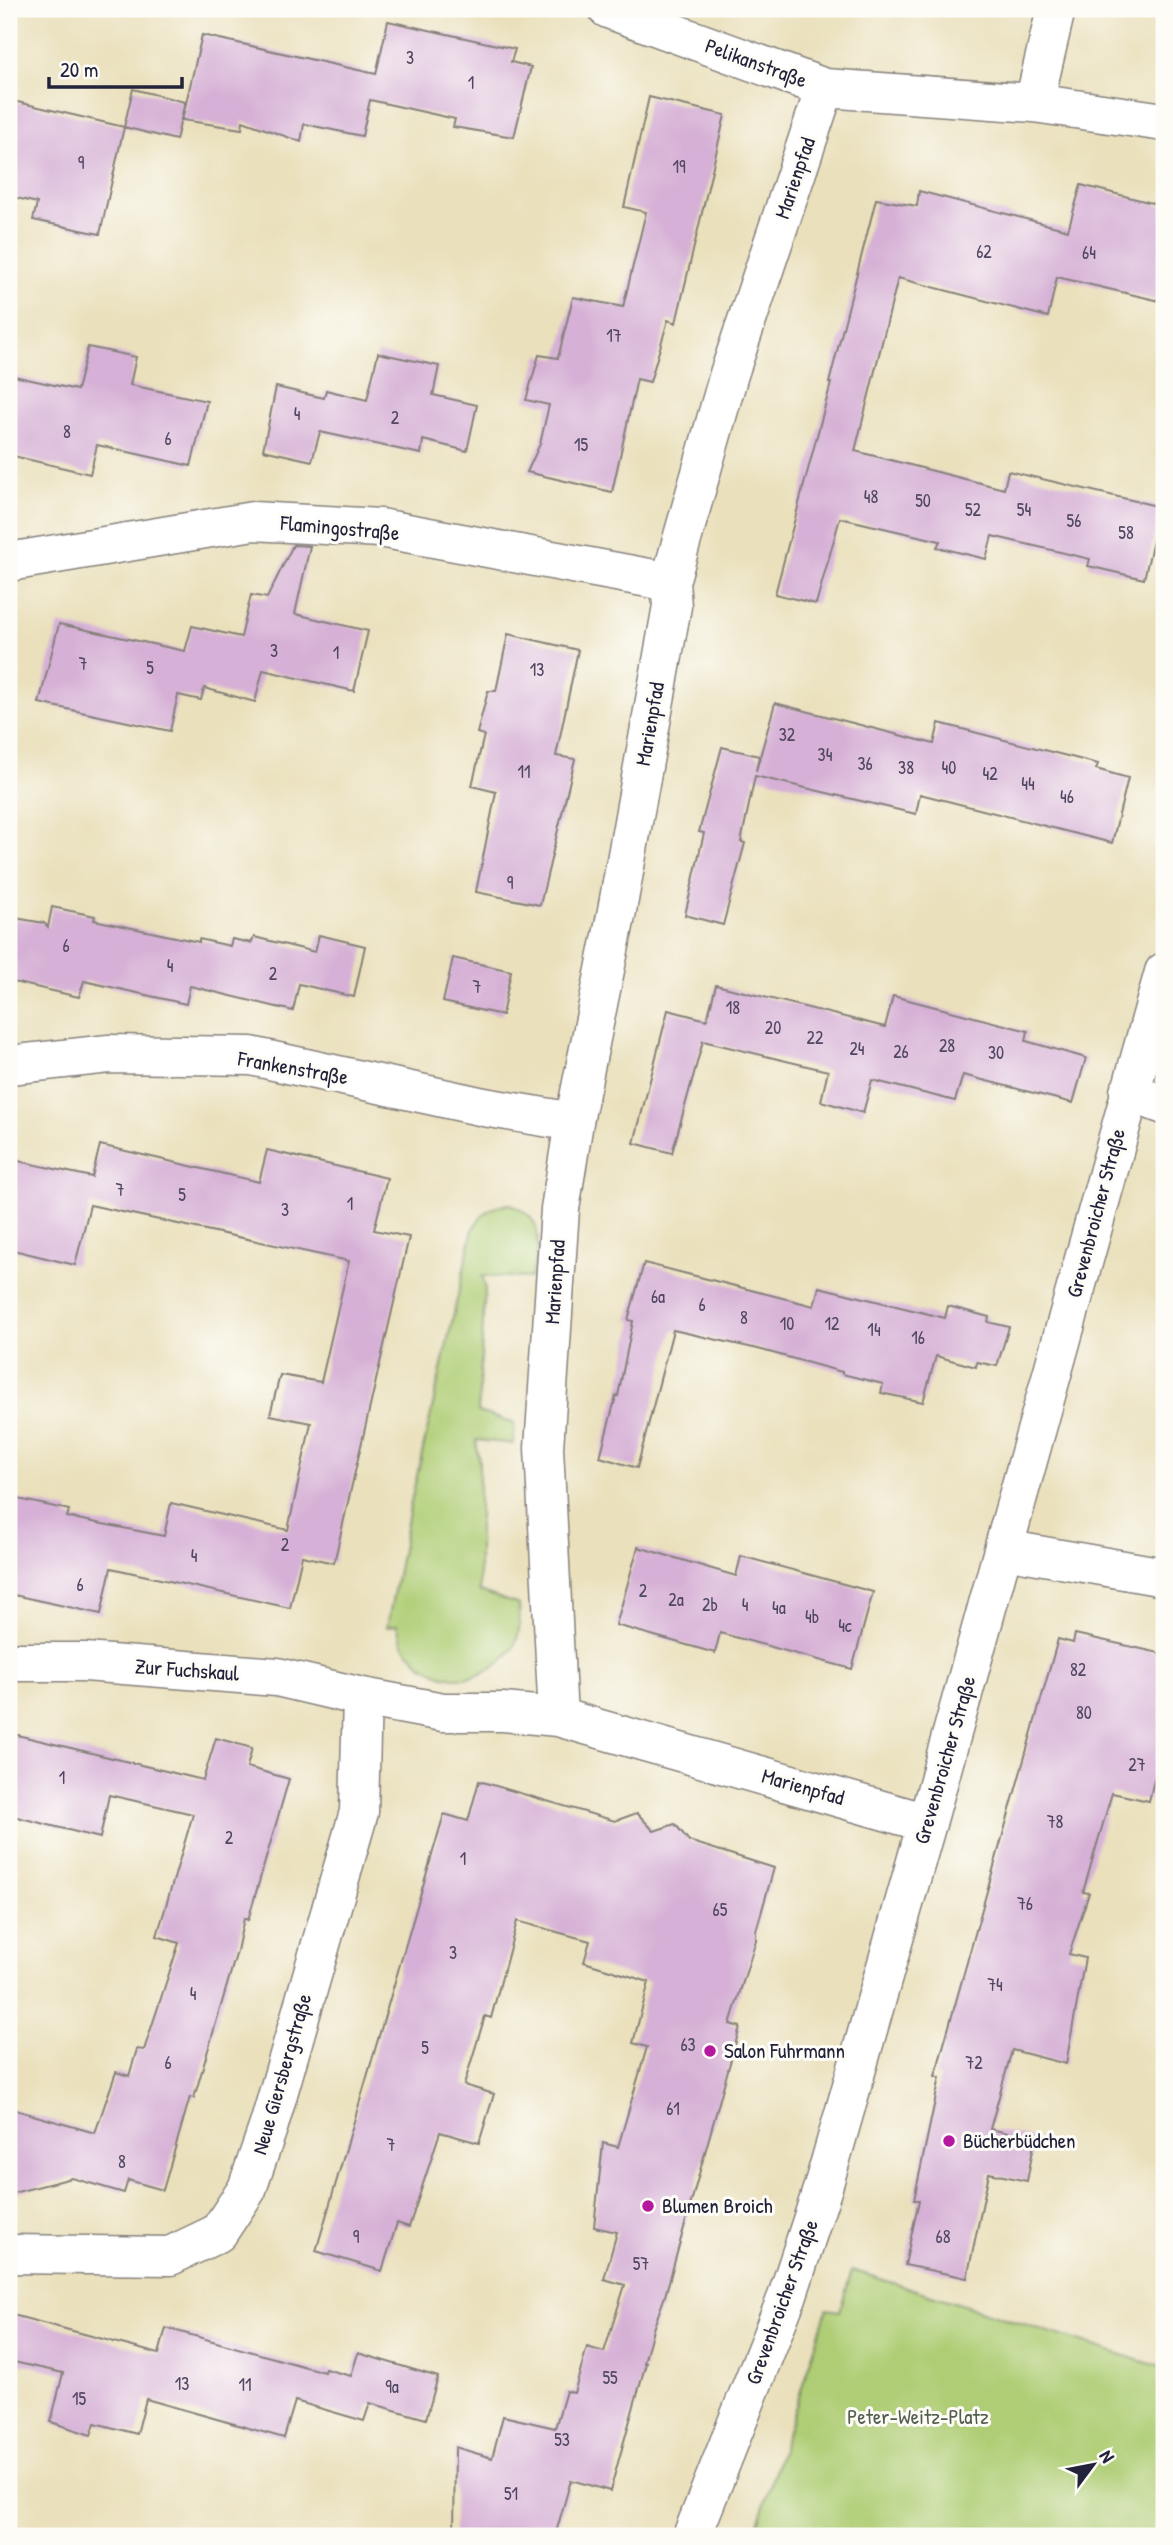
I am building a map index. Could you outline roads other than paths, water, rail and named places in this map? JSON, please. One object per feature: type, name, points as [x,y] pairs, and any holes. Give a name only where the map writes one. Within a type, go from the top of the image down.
[{"type":"street","name":"Pelikanstraße","points":[[608,9],[825,88]]},
{"type":"street","points":[[1034,103],[1056,9]]},
{"type":"street","points":[[825,88],[1034,103],[1164,122]]},
{"type":"street","name":"Marienpfad","points":[[558,1717],[544,1448],[560,1209],[574,1122],[616,916],[672,606],[670,582],[729,374],[825,88]]},
{"type":"street","name":"Flamingostraße","points":[[9,562],[253,521],[380,528],[670,582]]},
{"type":"street","name":"Grevenbroicher Straße","points":[[692,2536],[788,2297],[827,2174],[928,1823],[1164,972]]},
{"type":"street","name":"Frankenstraße","points":[[9,1065],[109,1054],[251,1056],[484,1107],[574,1122]]},
{"type":"street","points":[[1129,1092],[1164,1105]]},
{"type":"street","points":[[1004,1549],[1164,1577]]},
{"type":"street","name":"Zur Fuchskaul","points":[[9,1661],[85,1662],[276,1677],[362,1697]]},
{"type":"street","name":"Marienpfad","points":[[362,1697],[443,1712],[503,1712],[558,1717],[928,1823]]},
{"type":"street","name":"Neue Giersbergstraße","points":[[9,2254],[170,2256],[218,2233],[247,2189],[269,2125],[359,1812],[362,1697]]},
{"type":"place","name":"Salon Fuhrmann","points":[[710,2051]]},
{"type":"place","name":"Bücherbüdchen","points":[[949,2141]]},
{"type":"place","name":"Blumen Broich","points":[[648,2206]]},
{"type":"park label","name":"Peter-Weitz-Platz","points":[[918,2417]]}]
